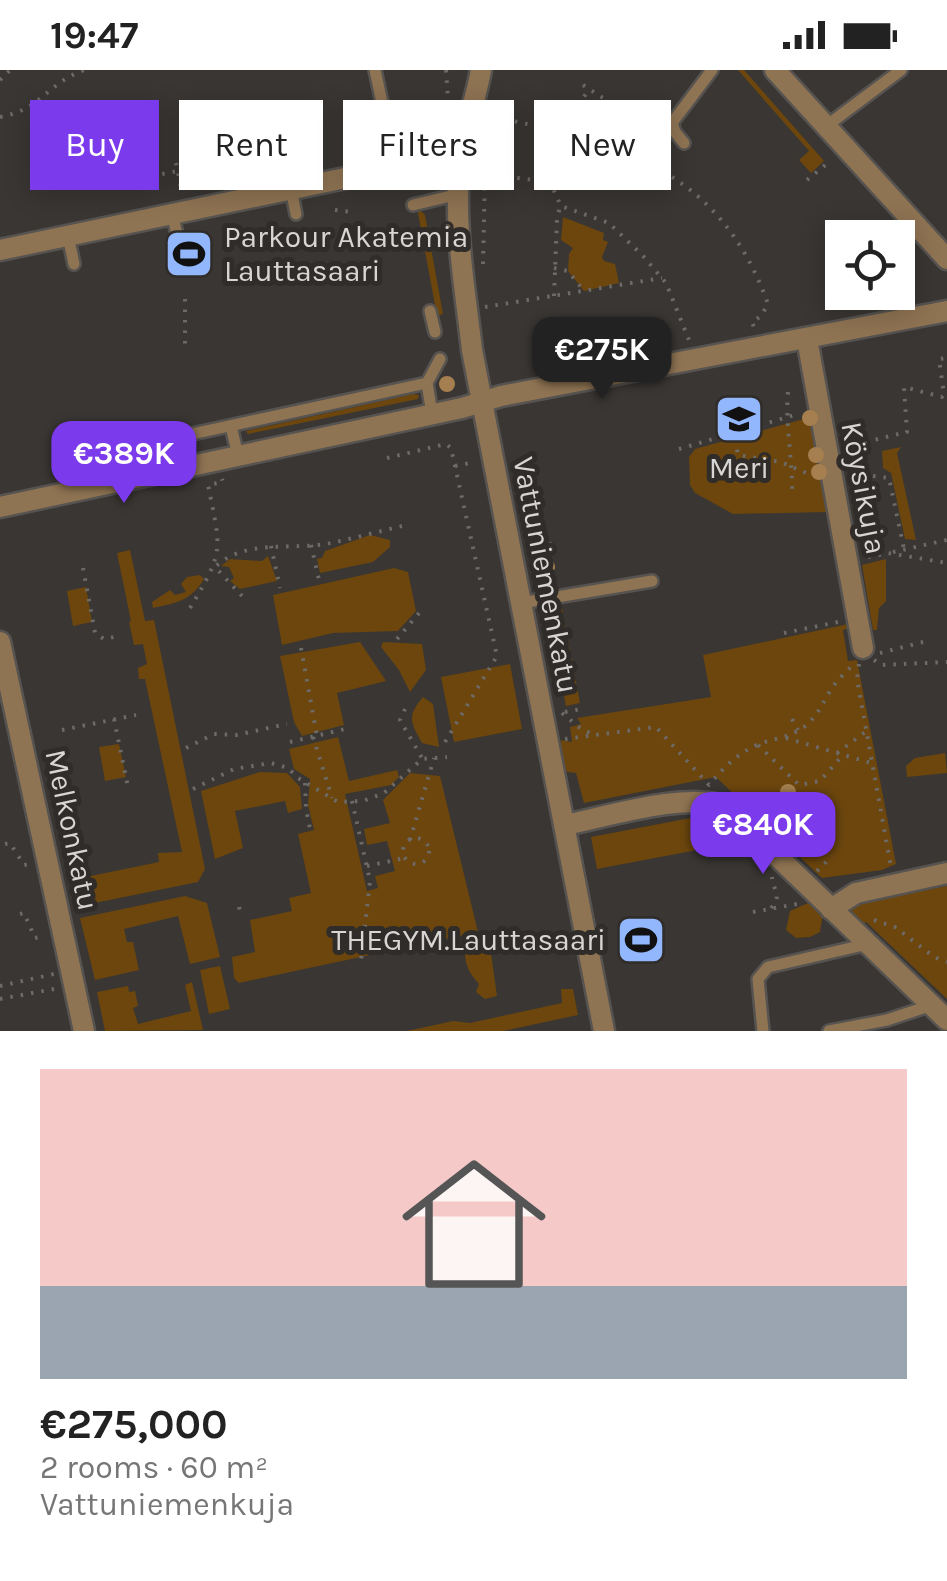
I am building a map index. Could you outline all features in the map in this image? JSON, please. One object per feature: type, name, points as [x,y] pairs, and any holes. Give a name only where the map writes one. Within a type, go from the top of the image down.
[{"type":"street","points":[[776,70],[947,259]]},
{"type":"street","name":"Vattuniemenkatu","points":[[467,100],[471,72]]},
{"type":"street","points":[[0,250],[68,236],[178,205],[285,190]]},
{"type":"street","name":"Vattuniemenkatu","points":[[458,190],[460,250],[480,401],[604,1031]]},
{"type":"street","points":[[0,507],[480,401],[808,339],[838,324],[947,311]]},
{"type":"street","name":"Köysikuja","points":[[808,339],[848,561],[853,612],[866,652]]},
{"type":"street","name":"Melkonkatu","points":[[0,642],[84,1031]]},
{"type":"street","points":[[565,825],[690,801],[726,807],[938,1010]]},
{"type":"street","points":[[831,909],[856,893],[947,873]]},
{"type":"lane","points":[[374,70],[381,100]]},
{"type":"lane","points":[[684,144],[672,123],[712,70]]},
{"type":"lane","points":[[825,127],[901,70]]},
{"type":"lane","points":[[292,190],[296,214]]},
{"type":"lane","points":[[413,205],[458,194]]},
{"type":"lane","points":[[178,205],[178,238]]},
{"type":"lane","points":[[68,236],[74,264]]},
{"type":"lane","points":[[430,311],[434,332]]},
{"type":"lane","points":[[432,414],[426,383],[440,359]]},
{"type":"lane","points":[[141,476],[135,451],[146,444],[426,383]]},
{"type":"lane","points":[[231,426],[238,456]]},
{"type":"lane","points":[[521,603],[652,581]]},
{"type":"lane","points":[[763,1031],[758,979],[768,966],[868,944]]},
{"type":"lane","points":[[830,1031],[938,1010],[935,1031]]},
{"type":"path","points":[[0,80],[10,70]]},
{"type":"path","points":[[0,117],[32,108],[51,88],[84,70]]},
{"type":"path","points":[[447,100],[446,70],[471,72]]},
{"type":"path","points":[[582,85],[606,100]]},
{"type":"path","points":[[582,100],[589,89]]},
{"type":"path","points":[[496,100],[497,92]]},
{"type":"path","points":[[514,121],[637,156],[678,178],[740,245],[757,274],[768,304],[752,322],[760,348]]},
{"type":"path","points":[[808,180],[830,162]]},
{"type":"path","points":[[176,163],[178,205]]},
{"type":"path","points":[[159,175],[178,171]]},
{"type":"path","points":[[514,178],[550,182],[561,206],[554,296]]},
{"type":"path","points":[[484,268],[485,190]]},
{"type":"path","points":[[561,206],[609,224],[662,278],[694,359]]},
{"type":"path","points":[[335,210],[353,212]]},
{"type":"path","points":[[554,268],[568,271],[584,290]]},
{"type":"path","points":[[486,308],[662,278]]},
{"type":"path","points":[[185,299],[185,349]]},
{"type":"path","points":[[826,450],[908,432],[904,387],[942,397],[939,359],[947,358]]},
{"type":"path","points":[[788,392],[786,418],[792,494]]},
{"type":"path","points":[[679,449],[798,414]]},
{"type":"path","points":[[733,431],[738,454],[781,462],[807,475],[830,473]]},
{"type":"path","points":[[387,458],[446,444],[452,448],[497,656],[444,742]]},
{"type":"path","points":[[456,466],[477,462]]},
{"type":"path","points":[[874,476],[889,478],[904,549]]},
{"type":"path","points":[[518,483],[536,479]]},
{"type":"path","points":[[215,568],[220,544],[208,486],[218,484]]},
{"type":"path","points":[[523,510],[551,545]]},
{"type":"path","points":[[887,527],[898,525]]},
{"type":"path","points":[[190,608],[215,568],[229,554],[271,546],[311,545],[402,526]]},
{"type":"path","points":[[848,561],[947,540]]},
{"type":"path","points":[[311,545],[318,580]]},
{"type":"path","points":[[271,546],[280,588]]},
{"type":"path","points":[[888,553],[947,562]]},
{"type":"path","points":[[83,568],[95,632],[104,639],[119,636]]},
{"type":"path","points":[[215,568],[242,596]]},
{"type":"path","points":[[397,640],[420,612]]},
{"type":"path","points":[[784,633],[853,612]]},
{"type":"path","points":[[803,620],[805,629]]},
{"type":"path","points":[[866,652],[927,641]]},
{"type":"path","points":[[302,648],[315,736],[332,798]]},
{"type":"path","points":[[866,652],[881,665],[947,662]]},
{"type":"path","points":[[565,739],[656,726],[710,784],[727,763],[758,745],[786,738],[798,730],[820,710],[837,681],[859,658],[858,680],[892,872]]},
{"type":"path","points":[[405,709],[400,720],[422,759]]},
{"type":"path","points":[[581,710],[561,713],[594,735]]},
{"type":"path","points":[[62,730],[136,715]]},
{"type":"path","points":[[792,719],[798,730]]},
{"type":"path","points":[[114,720],[128,787]]},
{"type":"path","points":[[186,748],[214,734],[236,735],[287,724]]},
{"type":"path","points":[[290,742],[345,730]]},
{"type":"path","points":[[758,745],[799,784],[820,781],[840,754],[868,730]]},
{"type":"path","points":[[786,738],[871,763]]},
{"type":"path","points":[[193,789],[234,769],[271,763],[288,768],[338,802],[352,801],[384,793],[422,759],[447,757]]},
{"type":"path","points":[[404,858],[403,849],[410,840],[434,758]]},
{"type":"path","points":[[305,783],[311,834]]},
{"type":"path","points":[[352,801],[370,882],[360,962]]},
{"type":"path","points":[[367,866],[404,858],[416,864],[424,862],[427,846],[422,840],[410,840]]},
{"type":"path","points":[[5,844],[10,843],[24,865],[28,864]]},
{"type":"path","points":[[813,874],[832,856]]},
{"type":"path","points":[[772,874],[778,893],[772,908]]},
{"type":"path","points":[[752,912],[802,903]]},
{"type":"path","points":[[239,907],[241,915]]},
{"type":"path","points":[[20,914],[24,913],[34,938],[44,936]]},
{"type":"path","points":[[862,920],[896,926],[934,957],[947,962]]},
{"type":"path","points":[[0,986],[73,978]]},
{"type":"path","points":[[0,999],[73,978]]},
{"type":"shaded area","points":[[738,70],[744,70],[824,161],[811,173],[799,160],[809,151]]},
{"type":"shaded area","points":[[420,210],[425,215],[443,314],[437,316],[418,213]]},
{"type":"shaded area","points":[[563,217],[604,233],[603,240],[608,242],[602,257],[615,264],[619,283],[584,291],[568,271],[573,248],[561,240]]},
{"type":"shaded area","points":[[419,395],[418,399],[248,434],[246,431]]},
{"type":"shaded area","points":[[811,417],[828,512],[733,514],[695,493],[690,485],[689,457],[695,449]]},
{"type":"shaded area","points":[[901,447],[897,453],[916,540],[905,539],[891,473],[883,468],[882,451]]},
{"type":"shaded area","points":[[370,535],[390,540],[390,547],[373,562],[320,573],[317,559],[325,551]]},
{"type":"shaded area","points":[[130,550],[145,621],[154,620],[205,869],[198,882],[80,906],[71,880],[159,862],[158,853],[182,852],[145,679],[139,679],[138,668],[147,664],[143,644],[134,645],[117,553]]},
{"type":"shaded area","points":[[268,556],[277,581],[240,589],[230,581],[234,578],[229,567],[221,566],[230,559],[262,561]]},
{"type":"shaded area","points":[[886,559],[886,601],[879,608],[877,630],[873,630],[862,565]]},
{"type":"shaded area","points":[[394,568],[408,572],[416,611],[398,631],[333,633],[282,645],[273,595]]},
{"type":"shaded area","points":[[200,575],[204,579],[188,597],[153,608],[152,602],[170,590],[175,595],[186,592],[181,584],[187,577]]},
{"type":"shaded area","points":[[86,587],[92,622],[73,626],[67,591]]},
{"type":"shaded area","points":[[562,609],[580,703],[566,706],[548,611]]},
{"type":"shaded area","points":[[848,624],[849,628],[843,630],[848,661],[857,660],[896,864],[882,870],[822,878],[772,831],[752,822],[750,810],[716,777],[584,803],[576,773],[567,772],[560,756],[561,740],[572,742],[570,727],[581,724],[577,718],[711,697],[703,655]]},
{"type":"shaded area","points":[[360,642],[386,681],[337,693],[344,725],[302,736],[294,722],[280,656]]},
{"type":"shaded area","points":[[383,642],[422,644],[426,670],[410,692],[381,647]]},
{"type":"shaded area","points":[[510,664],[522,729],[454,742],[441,677]]},
{"type":"shaded area","points":[[423,697],[433,704],[439,747],[422,743],[413,724],[412,714]]},
{"type":"shaded area","points":[[338,737],[349,781],[397,770],[399,777],[391,785],[345,794],[367,891],[378,888],[375,876],[395,871],[387,841],[367,845],[364,829],[390,823],[383,800],[410,773],[440,776],[478,932],[239,983],[234,978],[232,957],[255,952],[250,920],[292,911],[289,898],[311,893],[298,834],[314,830],[308,805],[310,779],[294,769],[289,749]]},
{"type":"shaded area","points":[[119,744],[126,777],[105,781],[99,747]]},
{"type":"shaded area","points":[[945,753],[947,773],[907,777],[906,766],[915,758]]},
{"type":"shaded area","points":[[260,772],[287,773],[300,787],[302,809],[288,813],[285,801],[235,811],[243,848],[215,859],[201,791]]},
{"type":"shaded area","points":[[706,815],[734,843],[597,869],[591,837]]},
{"type":"shaded area","points":[[947,886],[947,999],[866,922],[861,926],[848,914],[858,903]]},
{"type":"shaded area","points":[[185,896],[207,903],[220,957],[190,964],[178,916],[124,929],[127,942],[133,942],[139,970],[95,980],[80,918]]},
{"type":"shaded area","points":[[808,903],[823,913],[820,932],[796,938],[786,930],[790,911]]},
{"type":"shaded area","points":[[478,940],[490,946],[497,996],[485,999],[476,992],[479,984],[465,959],[467,942]]},
{"type":"shaded area","points":[[220,966],[230,1009],[209,1014],[200,970]]},
{"type":"shaded area","points":[[192,982],[203,1030],[105,1031],[97,992],[128,986],[129,992],[135,991],[138,1006],[133,1008],[138,1024],[191,1011],[185,985]]},
{"type":"shaded area","points":[[561,989],[573,989],[578,1015],[503,1031],[407,1031],[453,1021],[470,1023],[562,1003]]},
{"type":"place","name":"Parkour Akatemia Lauttasaari","points":[[189,254]]},
{"type":"place","name":"Meri","points":[[739,419]]},
{"type":"place","name":"THEGYM.Lauttasaari","points":[[641,940]]}]
